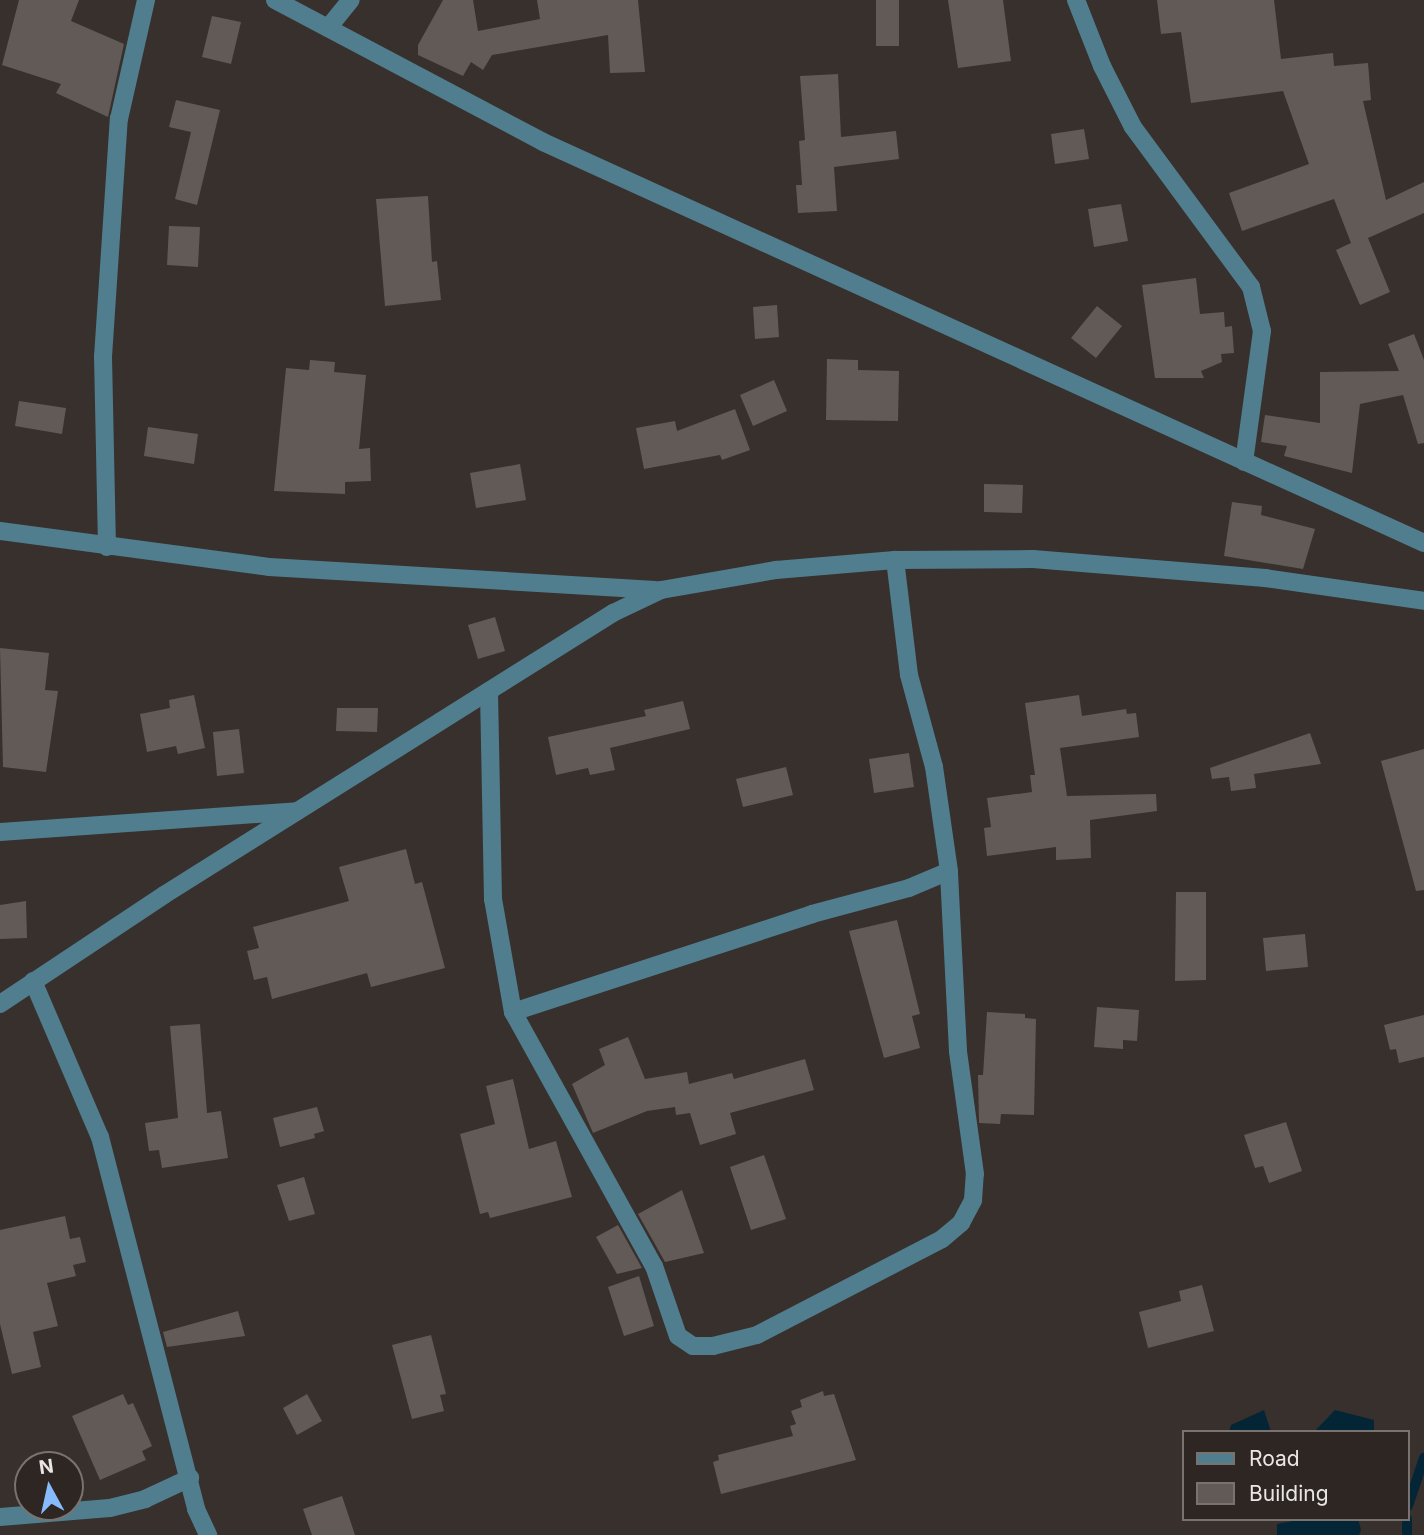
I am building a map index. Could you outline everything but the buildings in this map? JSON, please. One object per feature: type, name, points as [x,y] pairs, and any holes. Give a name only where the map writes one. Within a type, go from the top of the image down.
[{"type":"street","points":[[107,547],[103,357],[119,119],[146,0]]},
{"type":"street","points":[[275,0],[543,142],[1244,462],[1423,537]]},
{"type":"street","points":[[328,28],[351,0]]},
{"type":"street","points":[[1076,0],[1102,66],[1133,127],[1251,288],[1262,331],[1244,462]]},
{"type":"street","points":[[0,531],[269,567],[661,590],[776,570],[895,560],[1033,559],[1265,578],[1424,601]]},
{"type":"street","points":[[489,691],[493,900],[513,1012],[654,1266],[678,1336],[692,1346],[713,1346],[757,1335],[942,1239],[961,1223],[973,1200],[975,1174],[958,1052],[948,870],[934,767],[907,662],[895,560]]},
{"type":"street","points":[[0,1004],[613,613],[661,590]]},
{"type":"street","points":[[0,832],[300,811]]},
{"type":"street","points":[[513,1012],[812,914],[909,888],[948,870]]},
{"type":"street","points":[[33,981],[100,1138],[196,1509],[208,1535]]},
{"type":"street","points":[[0,1517],[110,1508],[145,1499],[190,1478]]},
{"type":"water","points":[[1264,1410],[1270,1430],[1230,1430],[1231,1425]]},
{"type":"water","points":[[1335,1410],[1374,1420],[1374,1430],[1316,1430]]},
{"type":"water","points":[[1293,1521],[1359,1521],[1361,1530],[1359,1535],[1277,1535],[1277,1524]]},
{"type":"waterway","points":[[1410,1500],[1424,1458]]},
{"type":"waterway","points":[[1407,1521],[1407,1535]]}]
